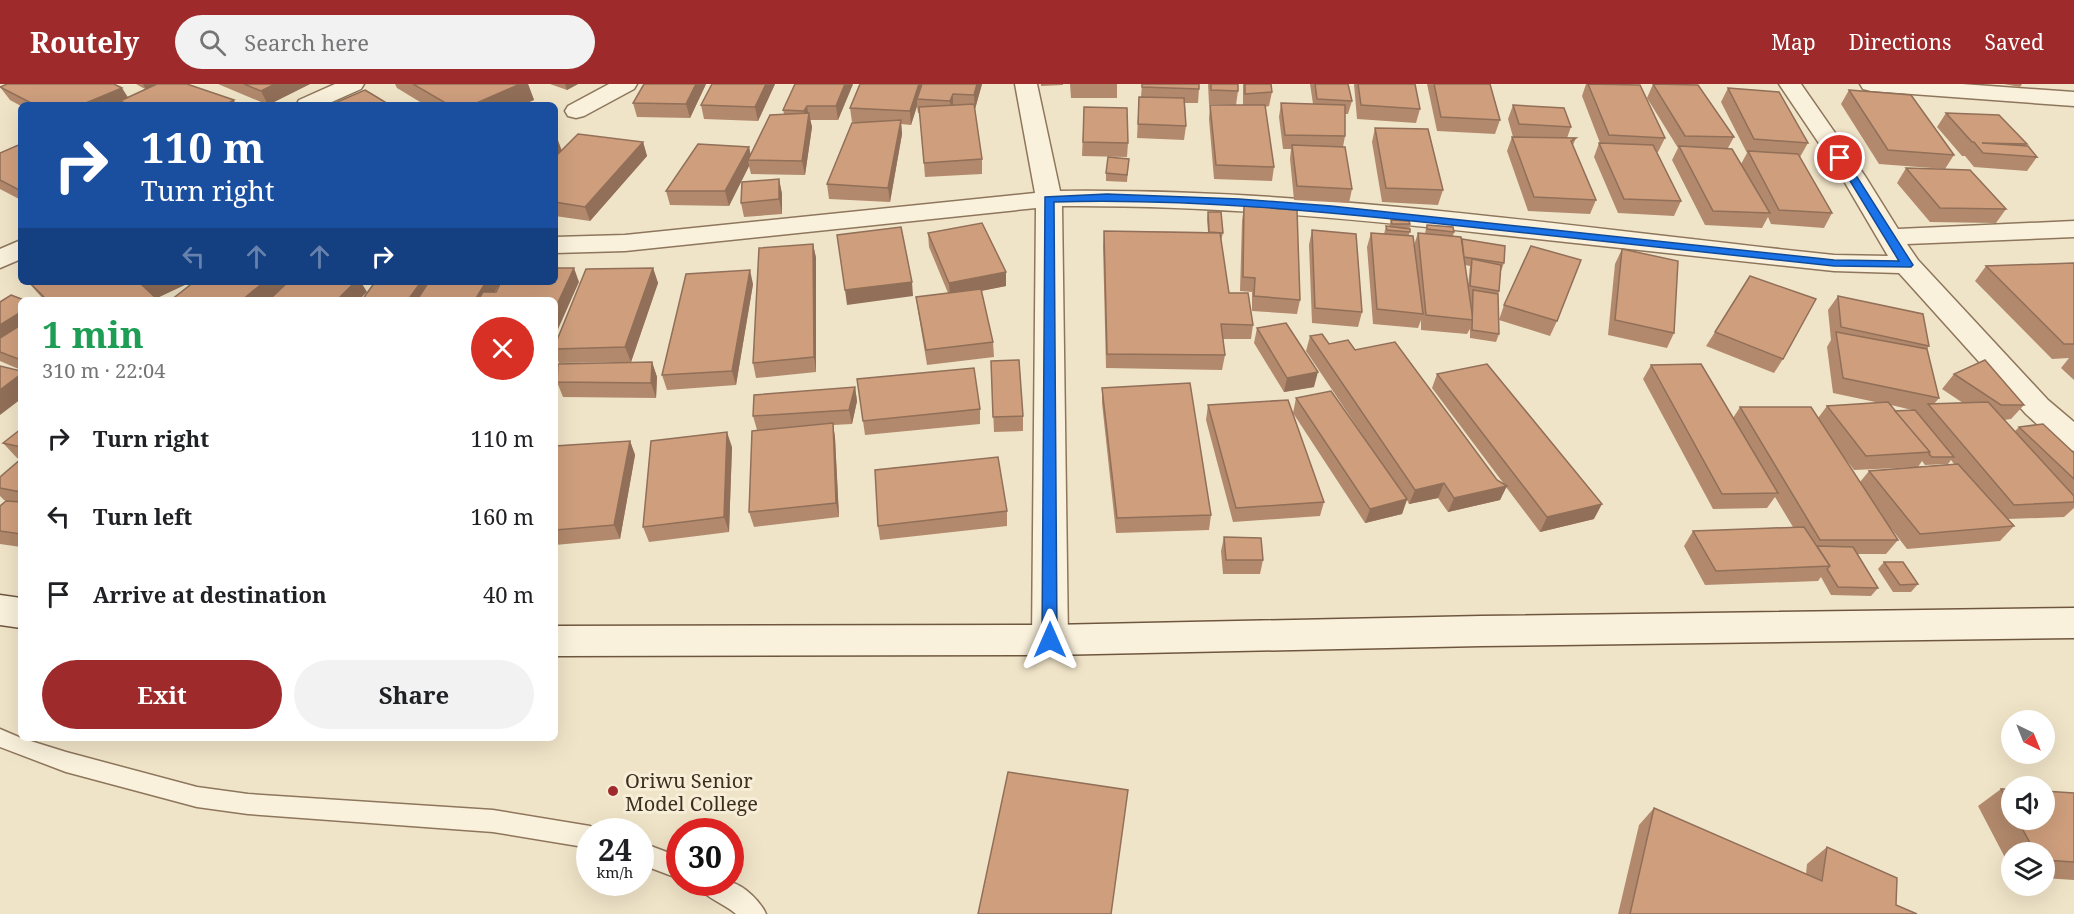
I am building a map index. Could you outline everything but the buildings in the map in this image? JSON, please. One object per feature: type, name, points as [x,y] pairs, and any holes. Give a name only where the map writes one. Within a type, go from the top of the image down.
[{"type":"street","points":[[314,102],[353,84]]},
{"type":"street","points":[[576,111],[626,84]]},
{"type":"street","points":[[1026,84],[1049,199],[1050,640]]},
{"type":"street","points":[[1790,84],[1853,176],[1907,265],[2037,407],[2074,440]]},
{"type":"street","points":[[1871,84],[2074,99]]},
{"type":"street","points":[[558,245],[625,243],[975,209],[1049,199],[1107,198],[1239,202],[1320,208],[1834,263],[1907,265]]},
{"type":"street","points":[[1888,237],[2074,230]]},
{"type":"street","points":[[0,260],[18,250]]},
{"type":"street","points":[[0,610],[18,613]]},
{"type":"street","points":[[558,641],[1050,640],[1480,631],[2074,623]]},
{"type":"lane","points":[[0,738],[66,762],[197,797],[248,804],[493,821],[576,835]]},
{"type":"lane","points":[[734,896],[754,914]]},
{"type":"place","name":"Oriwu Senior Model College","points":[[613,791]]},
{"type":"route","points":[[1050,640],[1049,199],[1107,198],[1239,202],[1331,209],[1834,263],[1907,265],[1840,158]]}]
